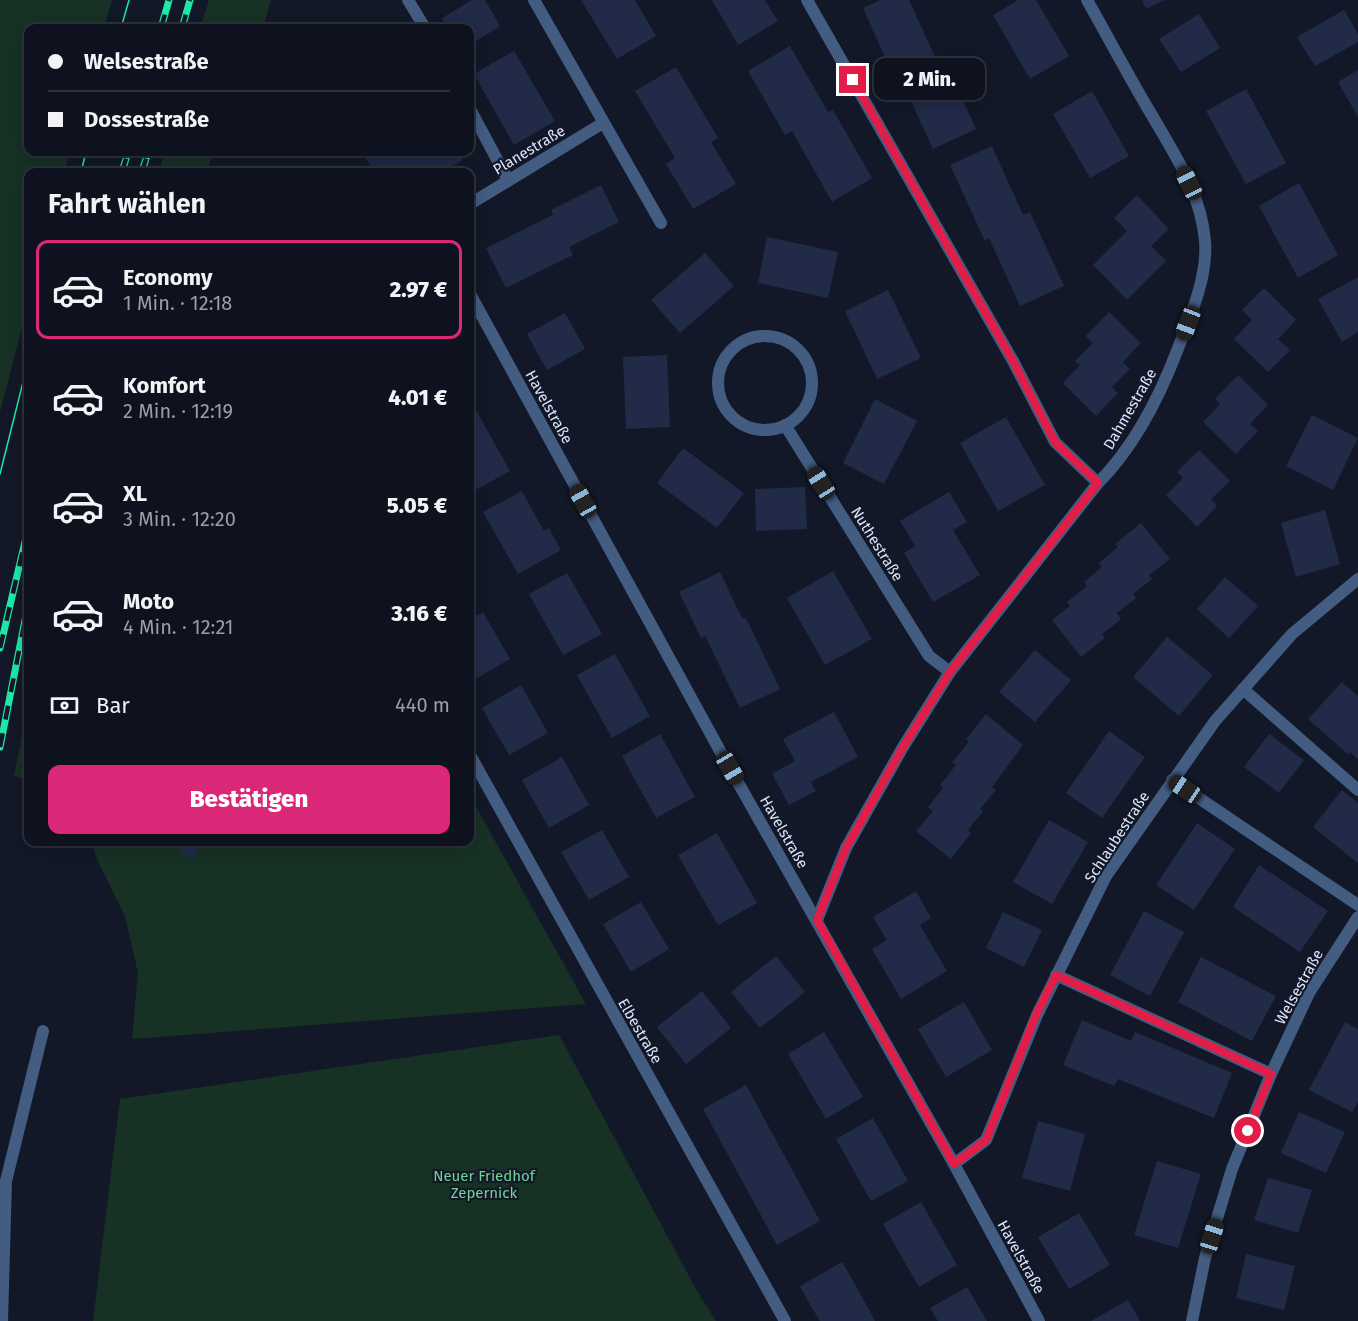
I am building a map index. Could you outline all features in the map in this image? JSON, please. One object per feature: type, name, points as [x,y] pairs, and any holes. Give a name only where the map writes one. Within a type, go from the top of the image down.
[{"type":"street","points":[[408,0],[422,24]]},
{"type":"street","points":[[534,0],[661,224]]},
{"type":"street","points":[[807,0],[1013,361],[1055,442],[1098,483]]},
{"type":"street","name":"Dahmestraße","points":[[817,920],[846,848],[903,747],[950,672],[1098,483],[1112,470],[1152,408],[1168,375],[1188,323],[1203,269],[1205,241],[1197,201],[1172,148],[1087,0]]},
{"type":"street","points":[[474,116],[508,180]]},
{"type":"street","name":"Planestraße","points":[[474,201],[603,123]]},
{"type":"street","name":"Havelstraße","points":[[474,301],[719,749],[954,1164],[1039,1321]]},
{"type":"street","points":[[759,336],[774,337],[788,342],[799,350],[808,363],[812,377],[809,399],[797,417],[785,425],[769,430],[753,428],[738,422],[727,410],[720,396],[718,379],[723,364],[731,350],[744,340],[759,336]]},
{"type":"street","name":"Nuthestraße","points":[[785,425],[929,656],[950,672]]},
{"type":"street","name":"Schlaubestraße","points":[[954,1164],[986,1140],[1036,1015],[1106,876],[1172,780],[1215,721],[1292,634],[1358,579]]},
{"type":"street","points":[[1243,689],[1358,790]]},
{"type":"street","name":"Elbestraße","points":[[474,762],[785,1321]]},
{"type":"street","points":[[1172,780],[1358,905]]},
{"type":"street","name":"Welsestraße","points":[[1192,1321],[1205,1258],[1232,1169],[1271,1074],[1309,993],[1358,917]]},
{"type":"street","points":[[1056,975],[1271,1074]]},
{"type":"street","points":[[2,1321],[6,1181],[43,1031]]},
{"type":"green space","points":[[0,0],[112,0],[105,24],[24,24],[24,156],[69,156],[65,168],[24,168],[24,320],[0,412]]},
{"type":"green space","points":[[209,0],[271,0],[264,24],[201,24]]},
{"type":"green space","points":[[164,156],[212,156],[208,168],[160,168]]},
{"type":"green space","points":[[24,725],[24,780],[14,776]]},
{"type":"green space","points":[[474,803],[586,1004],[132,1039],[138,973],[125,916],[92,846],[474,846]]},
{"type":"green space","name":"Neuer Friedhof Zepernick","points":[[559,1035],[697,1291],[716,1321],[93,1321],[120,1099]]},
{"type":"building","points":[[472,0],[485,0],[500,26],[474,42],[474,24],[446,24],[442,18]]},
{"type":"building","points":[[581,0],[635,0],[656,36],[617,59]]},
{"type":"building","points":[[712,0],[765,0],[778,21],[738,45]]},
{"type":"building","points":[[880,0],[909,0],[936,59],[942,55],[976,129],[933,149],[902,81],[897,84],[863,8]]},
{"type":"building","points":[[1018,0],[1036,0],[1069,56],[1030,79],[993,15]]},
{"type":"building","points":[[1142,0],[1165,0],[1146,9]]},
{"type":"building","points":[[1344,10],[1358,34],[1358,42],[1315,66],[1297,37]]},
{"type":"building","points":[[1199,14],[1220,48],[1181,72],[1159,39]]},
{"type":"building","points":[[790,46],[828,112],[833,110],[872,178],[832,202],[792,131],[785,135],[748,71]]},
{"type":"building","points":[[514,51],[555,121],[514,145],[474,74]]},
{"type":"building","points":[[676,67],[718,138],[711,142],[736,184],[693,209],[666,164],[675,158],[635,91]]},
{"type":"building","points":[[1358,70],[1358,117],[1338,82]]},
{"type":"building","points":[[1246,89],[1286,163],[1246,184],[1206,111]]},
{"type":"building","points":[[1092,91],[1129,156],[1090,178],[1053,114]]},
{"type":"building","points":[[992,146],[1023,215],[1030,212],[1064,286],[1020,306],[989,238],[985,241],[950,165]]},
{"type":"building","points":[[364,156],[460,156],[463,160],[449,168],[372,168]]},
{"type":"building","points":[[1299,183],[1338,255],[1298,278],[1259,206]]},
{"type":"building","points":[[601,185],[619,222],[569,247],[573,255],[506,288],[486,248],[553,215],[551,210]]},
{"type":"building","points":[[1137,195],[1169,229],[1151,246],[1166,261],[1127,300],[1093,265],[1127,231],[1114,218]]},
{"type":"building","points":[[767,237],[838,252],[828,298],[758,283]]},
{"type":"building","points":[[705,253],[734,286],[680,333],[651,300]]},
{"type":"building","points":[[1358,277],[1358,332],[1342,342],[1318,299]]},
{"type":"building","points":[[1264,288],[1296,320],[1278,339],[1290,350],[1268,372],[1234,339],[1252,320],[1242,310]]},
{"type":"building","points":[[888,290],[921,358],[877,379],[845,311]]},
{"type":"building","points":[[1109,312],[1141,343],[1123,362],[1130,369],[1112,387],[1118,393],[1096,416],[1063,383],[1080,365],[1075,361],[1093,343],[1086,336]]},
{"type":"building","points":[[565,313],[585,349],[547,370],[527,334]]},
{"type":"building","points":[[667,355],[670,427],[626,429],[623,357]]},
{"type":"building","points":[[1238,375],[1268,405],[1250,424],[1258,431],[1236,454],[1203,422],[1220,404],[1215,399]]},
{"type":"building","points":[[875,399],[917,421],[884,484],[843,463]]},
{"type":"building","points":[[476,410],[510,471],[474,491],[474,411]]},
{"type":"building","points":[[1312,415],[1358,438],[1333,490],[1286,466]]},
{"type":"building","points":[[1006,417],[1045,485],[998,511],[960,443]]},
{"type":"building","points":[[683,448],[744,493],[717,528],[657,483]]},
{"type":"building","points":[[1199,450],[1230,481],[1211,499],[1217,506],[1197,527],[1166,495],[1183,478],[1177,472]]},
{"type":"building","points":[[805,487],[807,529],[756,531],[755,489]]},
{"type":"building","points":[[522,491],[544,531],[549,528],[561,550],[518,574],[483,512]]},
{"type":"building","points":[[949,492],[967,522],[953,530],[980,575],[933,602],[904,553],[915,546],[900,521]]},
{"type":"building","points":[[1325,510],[1340,564],[1296,577],[1281,523]]},
{"type":"building","points":[[1141,523],[1170,559],[1149,575],[1152,579],[1133,594],[1136,598],[1117,613],[1121,619],[1102,634],[1105,638],[1081,657],[1052,620],[1070,606],[1067,602],[1087,586],[1084,582],[1102,567],[1099,563],[1118,547],[1115,544]]},
{"type":"building","points":[[833,571],[872,639],[825,665],[787,598]]},
{"type":"building","points":[[720,572],[742,618],[746,618],[780,689],[740,708],[705,636],[701,638],[679,592]]},
{"type":"building","points":[[567,573],[602,634],[563,655],[529,594]]},
{"type":"building","points":[[1225,577],[1258,606],[1229,638],[1197,609]]},
{"type":"building","points":[[483,612],[510,659],[474,680],[474,617]]},
{"type":"building","points":[[1167,637],[1213,675],[1179,716],[1133,677]]},
{"type":"building","points":[[1035,650],[1071,680],[1035,722],[999,692]]},
{"type":"building","points":[[615,654],[650,716],[612,738],[577,675]]},
{"type":"building","points":[[1342,682],[1358,696],[1358,759],[1350,752],[1348,754],[1308,719]]},
{"type":"building","points":[[521,685],[548,733],[509,755],[482,708]]},
{"type":"building","points":[[834,712],[858,757],[811,782],[816,791],[789,805],[772,774],[795,761],[783,739]]},
{"type":"building","points":[[986,714],[1023,745],[992,787],[996,790],[980,809],[983,811],[968,830],[971,833],[951,859],[916,831],[933,811],[928,807],[943,788],[940,785],[956,765],[952,762],[969,742],[966,739]]},
{"type":"building","points":[[1109,731],[1145,757],[1102,818],[1066,793]]},
{"type":"building","points":[[660,734],[695,797],[656,818],[622,756]]},
{"type":"building","points":[[1269,734],[1304,760],[1279,793],[1244,767]]},
{"type":"building","points":[[562,757],[589,805],[549,828],[522,780]]},
{"type":"building","points":[[1342,790],[1358,803],[1358,863],[1313,827]]},
{"type":"building","points":[[1049,820],[1088,842],[1052,904],[1013,882]]},
{"type":"building","points":[[1197,823],[1235,849],[1194,910],[1156,885]]},
{"type":"building","points":[[602,830],[629,877],[589,900],[561,852]]},
{"type":"building","points":[[717,833],[757,903],[718,925],[678,855]]},
{"type":"building","points":[[182,846],[198,846],[196,857],[181,855]]},
{"type":"building","points":[[1259,865],[1328,911],[1300,952],[1233,907]]},
{"type":"building","points":[[916,891],[931,918],[920,925],[947,971],[901,999],[872,949],[887,940],[873,917]]},
{"type":"building","points":[[641,902],[669,949],[631,972],[603,924]]},
{"type":"building","points":[[1144,911],[1184,932],[1150,996],[1110,975]]},
{"type":"building","points":[[1003,912],[1042,930],[1024,967],[986,948]]},
{"type":"building","points":[[776,956],[805,992],[760,1028],[731,992]]},
{"type":"building","points":[[1201,957],[1276,996],[1252,1041],[1178,1002]]},
{"type":"building","points":[[702,991],[731,1028],[686,1064],[657,1027]]},
{"type":"building","points":[[964,1002],[992,1050],[946,1077],[918,1029]]},
{"type":"building","points":[[1082,1020],[1131,1041],[1135,1032],[1232,1073],[1214,1118],[1118,1079],[1114,1086],[1063,1065]]},
{"type":"building","points":[[1345,1022],[1358,1029],[1358,1102],[1352,1112],[1309,1090]]},
{"type":"building","points":[[824,1032],[863,1097],[826,1119],[788,1054]]},
{"type":"building","points":[[746,1085],[820,1221],[777,1245],[703,1109]]},
{"type":"building","points":[[1299,1112],[1345,1132],[1326,1173],[1281,1153]]},
{"type":"building","points":[[873,1118],[908,1181],[871,1201],[836,1139]]},
{"type":"building","points":[[1038,1121],[1085,1134],[1070,1191],[1022,1178]]},
{"type":"building","points":[[1157,1161],[1201,1174],[1178,1248],[1134,1235]]},
{"type":"building","points":[[1268,1178],[1312,1190],[1298,1233],[1254,1220]]},
{"type":"building","points":[[921,1202],[957,1265],[919,1287],[883,1224]]},
{"type":"building","points":[[1079,1213],[1110,1265],[1069,1289],[1038,1237]]},
{"type":"building","points":[[1246,1254],[1295,1266],[1284,1310],[1236,1298]]},
{"type":"building","points":[[842,1262],[875,1321],[820,1321],[812,1308],[800,1286]]},
{"type":"building","points":[[967,1287],[987,1321],[938,1321],[930,1308]]},
{"type":"building","points":[[1128,1300],[1140,1321],[1091,1321]]},
{"type":"tram line","points":[[122,24],[129,0]]},
{"type":"tram line","points":[[82,168],[85,156]]},
{"type":"tram line","points":[[0,474],[24,378]]},
{"type":"railway","points":[[162,24],[169,0]]},
{"type":"railway","points":[[183,24],[190,0]]},
{"type":"railway","points":[[123,168],[127,156]]},
{"type":"railway","points":[[143,168],[147,156]]},
{"type":"railway","points":[[0,648],[24,546]]},
{"type":"railway","points":[[0,747],[24,625]]},
{"type":"route","points":[[853,80],[1013,361],[1055,442],[1098,483],[950,672],[903,747],[846,848],[817,920],[954,1164],[986,1140],[1036,1015],[1056,975],[1271,1074],[1248,1131]]}]
